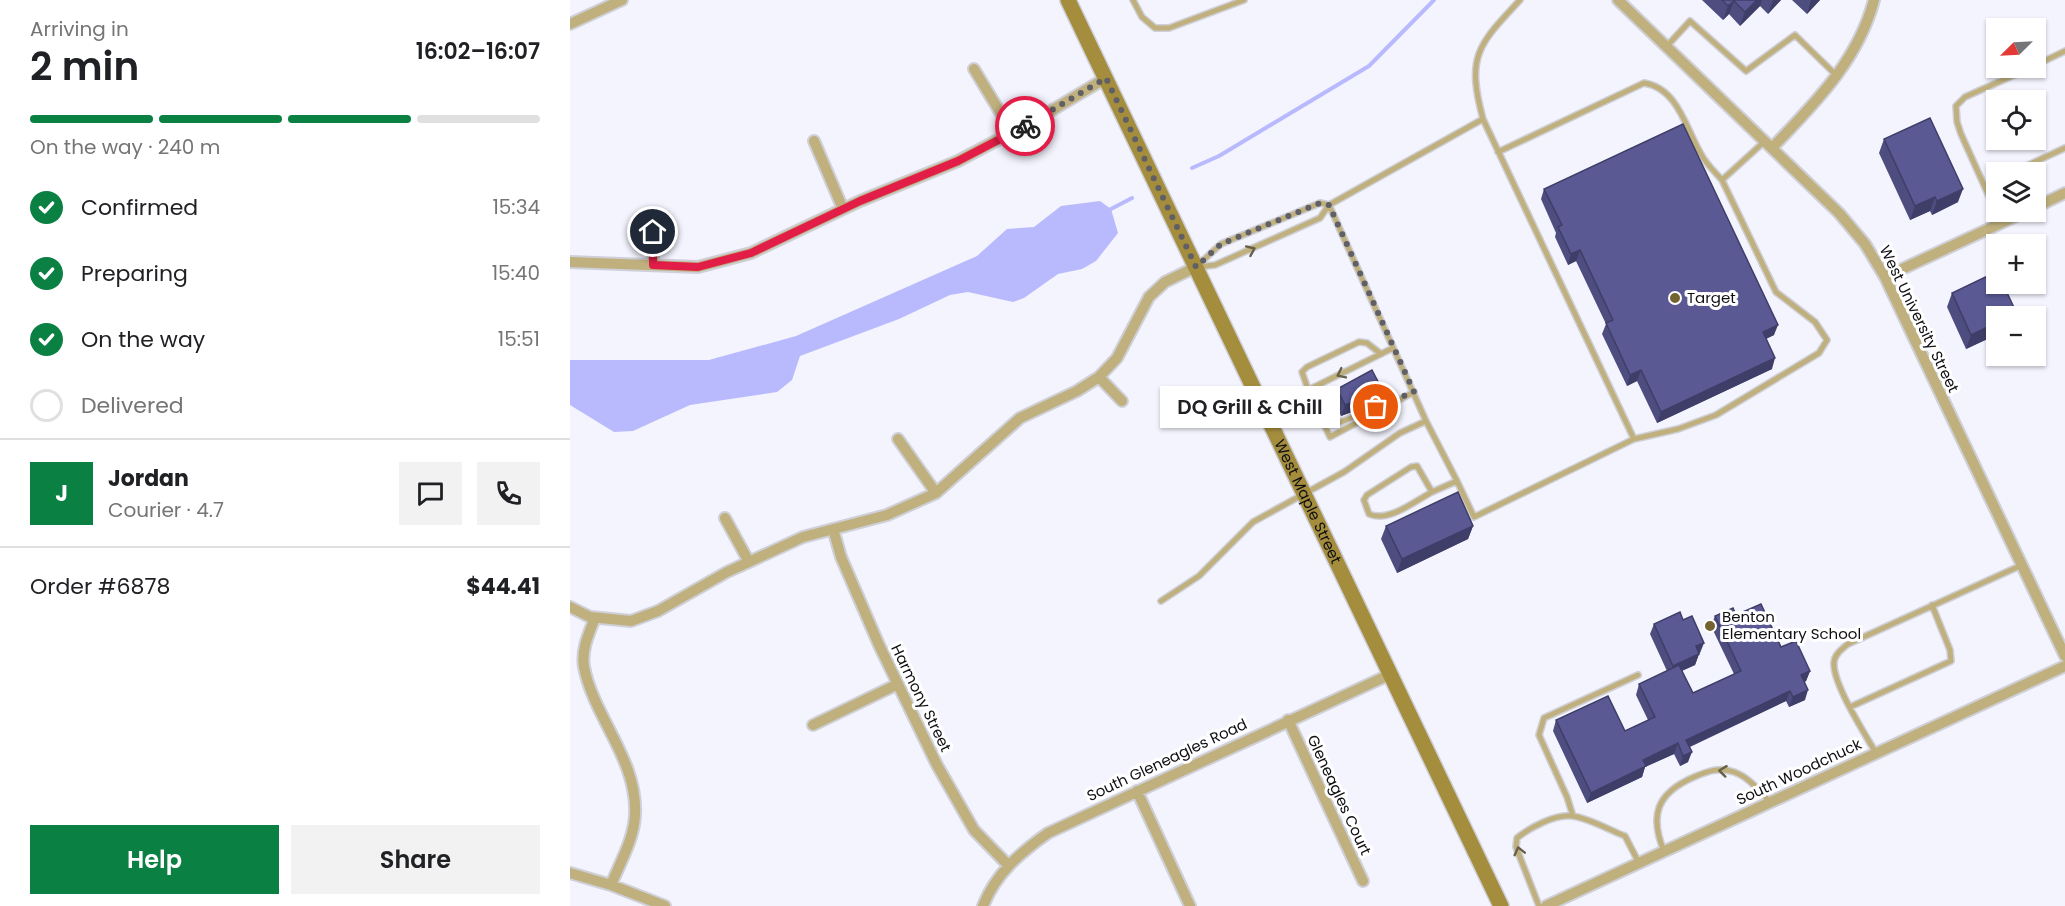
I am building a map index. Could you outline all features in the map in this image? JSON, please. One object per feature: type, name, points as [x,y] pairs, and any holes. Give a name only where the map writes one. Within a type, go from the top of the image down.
[{"type":"main road","name":"West Maple Street","points":[[1068,0],[1501,906]]},
{"type":"street","points":[[570,24],[622,0]]},
{"type":"street","name":"West University Street","points":[[1618,0],[1839,213],[1865,244],[1885,277],[2065,656]]},
{"type":"street","points":[[1768,144],[1823,96],[1862,34],[1874,0]]},
{"type":"street","points":[[974,69],[1012,132]]},
{"type":"street","points":[[570,262],[698,267],[751,253],[843,209],[958,161],[1106,78]]},
{"type":"street","points":[[814,141],[843,209]]},
{"type":"street","points":[[2046,202],[2065,193]]},
{"type":"street","points":[[653,265],[654,216]]},
{"type":"street","points":[[1885,277],[2001,223]]},
{"type":"street","points":[[570,607],[595,618],[631,621],[658,611],[749,562],[803,537],[887,515],[936,493],[1020,418],[1077,391],[1099,377],[1117,358],[1149,297],[1165,282],[1196,267]]},
{"type":"street","points":[[1099,377],[1122,401]]},
{"type":"street","points":[[898,439],[936,493]]},
{"type":"street","points":[[725,518],[749,562]]},
{"type":"street","name":"Harmony Street","points":[[833,529],[841,557],[898,684],[956,801],[974,830],[1008,865]]},
{"type":"street","points":[[595,618],[585,646],[584,666],[626,765],[634,807],[630,838],[611,885]]},
{"type":"street","name":"South Woodchuck","points":[[1546,906],[2065,666]]},
{"type":"street","name":"South Gleneagles Road","points":[[983,906],[988,893],[1008,865],[1048,833],[1390,674]]},
{"type":"street","points":[[813,725],[898,684]]},
{"type":"street","name":"Gleneagles Court","points":[[1288,720],[1363,881]]},
{"type":"street","points":[[1137,791],[1190,906]]},
{"type":"street","points":[[570,873],[611,885],[665,906]]},
{"type":"lane","points":[[1133,0],[1142,17],[1155,28],[1169,28],[1244,0]]},
{"type":"lane","points":[[1520,0],[1479,50],[1475,62],[1475,89],[1483,119],[1634,439]]},
{"type":"lane","points":[[1667,46],[1690,21],[1746,71],[1795,35],[1837,76]]},
{"type":"lane","points":[[2046,60],[2065,51]]},
{"type":"lane","points":[[2001,223],[1957,122],[1956,106],[1965,97],[2008,78]]},
{"type":"lane","points":[[1329,205],[1426,421],[1474,517],[1634,439],[1677,429],[1716,415],[1819,353],[1827,340],[1815,322],[1776,292],[1722,180],[1702,156],[1677,105],[1654,84],[1644,83],[1498,152]]},
{"type":"lane","points":[[1196,267],[1215,265],[1309,224],[1320,218],[1329,205],[1483,119]]},
{"type":"lane","points":[[1722,180],[1768,144]]},
{"type":"lane","points":[[2035,162],[2065,148]]},
{"type":"lane","points":[[1196,267],[1221,244],[1320,203],[1329,205]]},
{"type":"lane","points":[[1381,354],[1367,343],[1359,342],[1307,367],[1302,372],[1330,436],[1386,409],[1391,403]]},
{"type":"lane","points":[[1308,390],[1394,348]]},
{"type":"lane","points":[[1308,390],[1328,422],[1333,425],[1414,392]]},
{"type":"lane","points":[[1161,601],[1199,576],[1253,522],[1344,472],[1400,433],[1426,421]]},
{"type":"lane","points":[[1432,492],[1417,466],[1411,467],[1364,500],[1369,514],[1376,517],[1388,515],[1457,481]]},
{"type":"lane","points":[[1876,753],[1850,707],[1835,673],[1834,662],[1837,653],[1848,644],[2022,565]]},
{"type":"lane","points":[[1850,707],[1951,661],[1950,650],[1932,605]]},
{"type":"lane","points":[[1573,816],[1567,797],[1539,735],[1540,724],[1544,718],[1638,675]]},
{"type":"lane","points":[[1664,851],[1656,832],[1657,815],[1662,800],[1676,785],[1711,770],[1722,770],[1749,780],[1770,802]]},
{"type":"lane","points":[[1539,906],[1516,847],[1517,838],[1525,831],[1561,817],[1573,816],[1625,836],[1639,863]]},
{"type":"water","points":[[1100,201],[1111,209],[1118,233],[1096,261],[1082,269],[1058,274],[1024,298],[1013,302],[968,292],[950,295],[899,319],[800,356],[792,380],[777,392],[690,405],[633,431],[614,432],[570,405],[570,360],[709,360],[796,336],[977,256],[1007,229],[1034,227],[1061,206]]},
{"type":"building","points":[[1722,0],[1757,0],[1745,12],[1734,1],[1728,6]]},
{"type":"building","points":[[1930,118],[1963,189],[1937,201],[1935,197],[1915,206],[1884,139]]},
{"type":"building","name":"Target","points":[[1683,124],[1778,325],[1763,332],[1775,358],[1661,412],[1641,370],[1630,375],[1606,323],[1613,320],[1580,250],[1571,254],[1558,227],[1562,225],[1544,189]]},
{"type":"building","points":[[1986,277],[1986,294],[2008,294],[2013,306],[1986,306],[1986,328],[1971,335],[1952,293]]},
{"type":"building","points":[[1372,370],[1383,391],[1345,405],[1337,389]]},
{"type":"building","points":[[1458,492],[1473,526],[1402,559],[1386,526]]},
{"type":"building","points":[[1761,604],[1781,647],[1796,641],[1810,671],[1801,675],[1808,690],[1793,697],[1790,691],[1686,740],[1692,752],[1683,756],[1678,743],[1643,760],[1646,766],[1591,793],[1556,720],[1608,696],[1625,731],[1655,717],[1639,684],[1679,665],[1693,693],[1741,671],[1715,616],[1733,608],[1736,615]]},
{"type":"building","points":[[1680,612],[1683,620],[1692,616],[1704,643],[1696,646],[1699,654],[1673,666],[1654,624]]},
{"type":"waterway","points":[[1192,168],[1219,156],[1369,66],[1434,0]]},
{"type":"waterway","points":[[1111,209],[1132,198]]},
{"type":"way so far","points":[[1025,126],[1106,78],[1196,267],[1221,244],[1320,203],[1329,205],[1414,392],[1376,407]]},
{"type":"place","name":"Target","points":[[1675,298]]},
{"type":"place","name":"DQ Grill & Chill","points":[[1376,407]]},
{"type":"place","name":"Benton Elementary School","points":[[1710,626]]},
{"type":"route","points":[[653,232],[653,265],[698,267],[751,253],[860,201],[958,161],[1025,126]]}]
